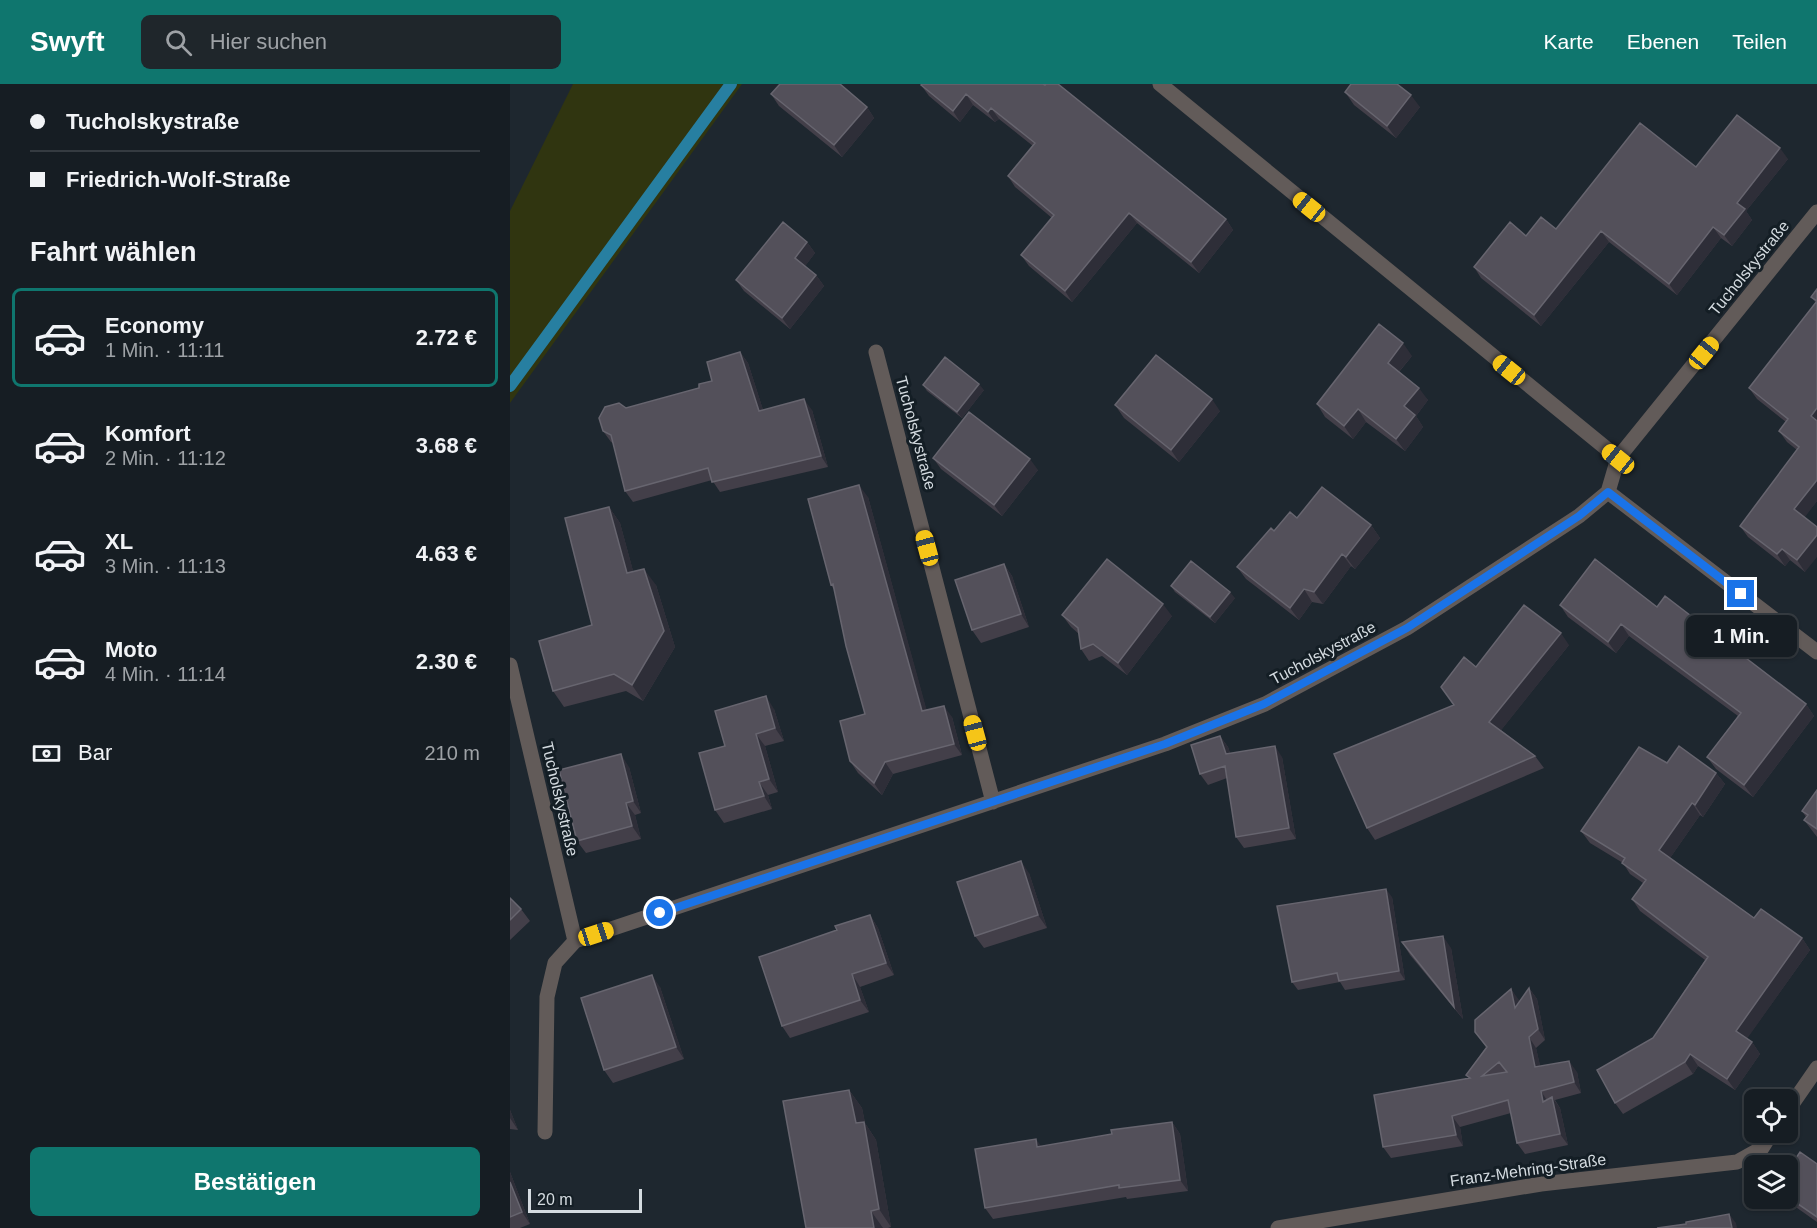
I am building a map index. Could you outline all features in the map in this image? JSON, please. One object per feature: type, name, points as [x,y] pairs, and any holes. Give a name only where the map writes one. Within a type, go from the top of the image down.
[{"type":"street","points":[[1160,84],[1618,459]]},
{"type":"street","name":"Tucholskystraße","points":[[544,1132],[547,997],[555,963],[575,941],[1165,744],[1264,704],[1318,678],[1407,628],[1579,516],[1608,492],[1618,459],[1817,212]]},
{"type":"street","name":"Tucholskystraße","points":[[876,352],[993,802]]},
{"type":"street","points":[[1608,492],[1817,652]]},
{"type":"street","name":"Tucholskystraße","points":[[510,665],[575,941]]},
{"type":"street","points":[[1798,1096],[1817,1068]]},
{"type":"street","name":"Franz-Mehring-Straße","points":[[1278,1228],[1541,1184],[1737,1162],[1762,1148],[1765,1143]]},
{"type":"green space","points":[[573,84],[742,84],[510,403],[510,211]]},
{"type":"building","points":[[780,84],[840,84],[867,107],[834,145],[771,94]]},
{"type":"building","points":[[922,84],[1058,84],[1226,219],[1191,262],[1129,213],[1065,291],[1021,255],[1054,215],[1008,176],[1035,143],[991,108],[988,112],[966,94],[953,111]]},
{"type":"building","points":[[1351,84],[1397,84],[1411,95],[1387,126],[1345,92]]},
{"type":"building","points":[[1737,115],[1780,148],[1737,203],[1745,209],[1724,235],[1713,227],[1669,284],[1601,231],[1534,315],[1474,267],[1510,222],[1526,236],[1541,217],[1556,229],[1640,123],[1696,167]]},
{"type":"building","points":[[783,222],[807,242],[795,258],[816,275],[782,318],[736,280]]},
{"type":"building","points":[[1817,289],[1817,301],[1811,297]]},
{"type":"building","points":[[1817,301],[1817,408],[1811,416],[1817,421],[1817,480],[1794,509],[1817,527],[1817,535],[1797,560],[1782,549],[1777,554],[1740,526],[1799,447],[1779,431],[1788,419],[1749,388]]},
{"type":"building","points":[[1379,324],[1403,343],[1388,363],[1419,388],[1404,406],[1415,415],[1396,439],[1358,409],[1344,426],[1317,404]]},
{"type":"building","points":[[740,352],[759,411],[804,399],[821,456],[712,482],[708,468],[625,491],[611,435],[603,431],[599,418],[605,407],[619,403],[626,408],[699,388],[699,384],[712,381],[707,362]]},
{"type":"building","points":[[1156,355],[1212,399],[1171,450],[1115,405]]},
{"type":"building","points":[[945,357],[979,384],[957,412],[923,385]]},
{"type":"building","points":[[969,412],[1030,459],[994,505],[933,458]]},
{"type":"building","points":[[859,485],[922,711],[944,706],[954,744],[885,762],[874,783],[850,761],[840,721],[865,714],[846,646],[833,584],[831,585],[808,499]]},
{"type":"building","points":[[1322,487],[1371,525],[1346,557],[1342,554],[1314,592],[1304,589],[1290,608],[1237,567],[1271,528],[1274,531],[1290,512],[1297,518]]},
{"type":"building","points":[[609,507],[627,573],[644,569],[664,631],[632,685],[614,674],[553,691],[539,641],[592,625],[565,518]]},
{"type":"building","points":[[1107,559],[1163,604],[1118,663],[1093,644],[1081,649],[1078,628],[1062,615]]},
{"type":"building","points":[[1595,559],[1657,607],[1665,596],[1806,704],[1744,785],[1707,757],[1741,713],[1621,624],[1608,642],[1560,605]]},
{"type":"building","points":[[1191,561],[1230,592],[1210,617],[1171,586]]},
{"type":"building","points":[[1004,564],[1021,614],[972,630],[955,580]]},
{"type":"building","points":[[1524,605],[1561,633],[1489,722],[1535,756],[1367,828],[1334,754],[1454,705],[1441,687],[1464,657],[1476,667]]},
{"type":"building","points":[[766,696],[775,728],[756,734],[769,779],[759,782],[764,796],[715,810],[699,753],[725,746],[715,711]]},
{"type":"building","points":[[1220,736],[1226,754],[1275,746],[1289,828],[1236,837],[1225,766],[1200,774],[1191,745]]},
{"type":"building","points":[[1679,746],[1716,773],[1695,805],[1692,803],[1659,850],[1754,918],[1761,909],[1802,938],[1736,1031],[1752,1042],[1727,1079],[1690,1054],[1685,1062],[1615,1103],[1597,1070],[1653,1038],[1708,957],[1632,899],[1646,880],[1622,863],[1625,858],[1581,831],[1639,747],[1667,763]]},
{"type":"building","points":[[621,754],[633,801],[626,803],[632,826],[577,841],[559,770]]},
{"type":"building","points":[[1817,790],[1817,829],[1804,820],[1808,815],[1802,811]]},
{"type":"building","points":[[1021,861],[1038,915],[975,936],[957,882]]},
{"type":"building","points":[[1386,889],[1399,971],[1339,981],[1337,973],[1292,982],[1277,906]]},
{"type":"building","points":[[510,898],[521,909],[510,920]]},
{"type":"building","points":[[870,915],[886,963],[852,974],[860,1000],[782,1026],[759,957],[837,930],[835,926]]},
{"type":"building","points":[[1443,936],[1454,1007],[1402,942]]},
{"type":"building","points":[[652,975],[676,1047],[604,1070],[581,998]]},
{"type":"building","points":[[1529,988],[1538,1029],[1529,1037],[1535,1067],[1569,1061],[1574,1082],[1541,1091],[1543,1102],[1552,1097],[1560,1134],[1517,1143],[1508,1100],[1452,1116],[1456,1135],[1383,1147],[1374,1095],[1470,1078],[1466,1075],[1487,1047],[1475,1032],[1475,1020],[1511,989],[1515,1008]],"holes":[[[1499,1062],[1507,1072],[1482,1076]]]},
{"type":"building","points":[[849,1090],[856,1123],[864,1122],[879,1209],[871,1211],[874,1228],[806,1228],[783,1101]]},
{"type":"building","points":[[1172,1122],[1180,1180],[1119,1188],[1119,1185],[985,1208],[975,1149],[1036,1139],[1037,1147],[1112,1134],[1111,1130]]},
{"type":"building","points":[[1800,1152],[1817,1164],[1817,1217],[1798,1204],[1798,1155]]},
{"type":"building","points":[[510,1182],[522,1212],[510,1217]]},
{"type":"building","points":[[1729,1214],[1732,1228],[1657,1228],[1686,1224],[1686,1222]]},
{"type":"waterway","points":[[510,386],[731,84]]},
{"type":"route","points":[[660,913],[1165,744],[1264,704],[1329,672],[1407,628],[1579,516],[1608,492],[1741,594]]}]
